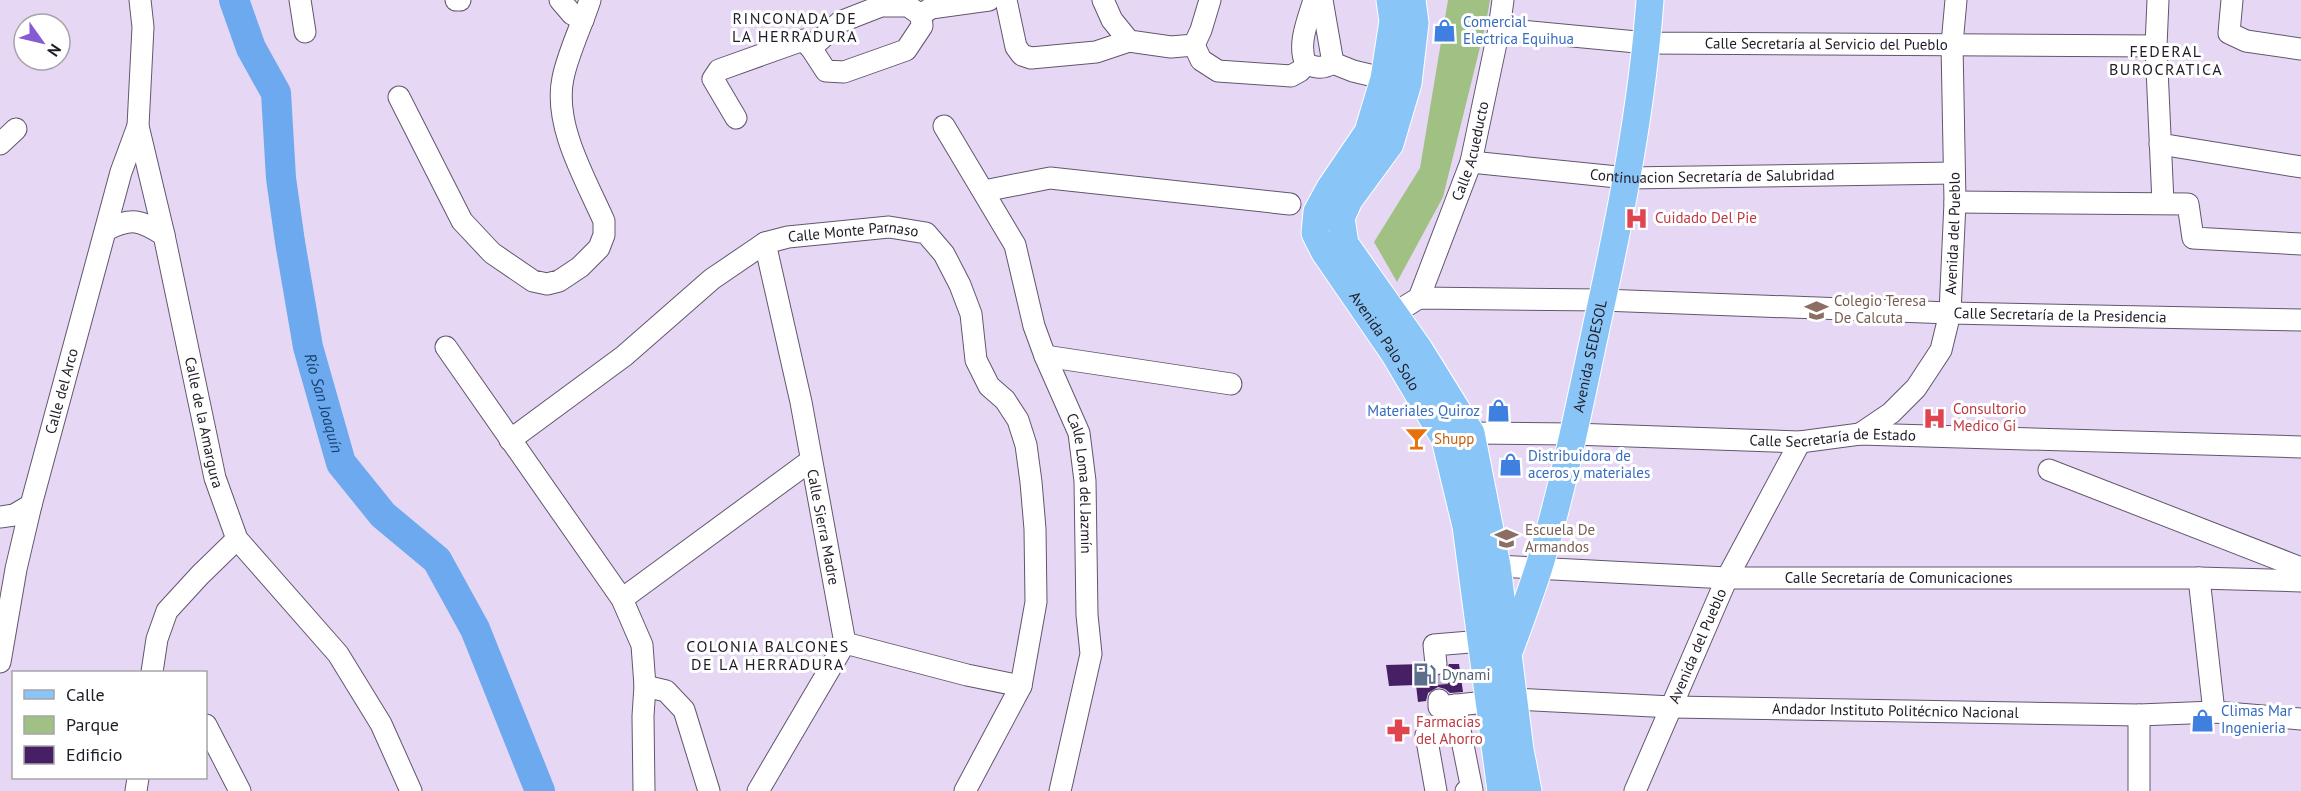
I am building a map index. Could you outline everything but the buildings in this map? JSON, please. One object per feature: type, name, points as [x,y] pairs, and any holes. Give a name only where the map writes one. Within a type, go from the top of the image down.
[{"type":"main road","name":"Avenida Palo Solo","points":[[1390,0],[1396,81],[1390,144],[1348,200],[1341,218],[1345,244],[1419,349],[1471,433],[1497,566],[1508,658],[1501,700]]},
{"type":"main road","name":"Avenida Palo Solo","points":[[1412,0],[1415,23],[1396,81],[1368,132],[1325,196],[1317,212],[1315,232],[1324,251],[1394,353],[1445,439],[1466,526],[1482,641],[1501,700]]},
{"type":"main road","name":"Avenida SEDESOL","points":[[1508,658],[1539,567],[1573,434],[1602,300],[1627,178],[1647,43],[1650,0]]},
{"type":"main road","points":[[1501,700],[1501,791]]},
{"type":"main road","points":[[1501,700],[1528,791]]},
{"type":"street","name":"Calle de la Amargura","points":[[140,0],[143,27],[138,126],[164,235],[215,478],[237,539],[338,654],[381,724],[411,791]]},
{"type":"street","points":[[300,0],[305,32]]},
{"type":"street","points":[[560,0],[572,14],[587,10]]},
{"type":"street","points":[[921,15],[931,8],[989,0]]},
{"type":"street","points":[[1006,0],[1016,47],[1022,55],[1031,58],[1096,52],[1129,40],[1171,47],[1194,45]]},
{"type":"street","points":[[1103,0],[1112,20],[1129,40]]},
{"type":"street","points":[[1194,45],[1210,0]]},
{"type":"street","points":[[1306,64],[1301,54],[1314,0]]},
{"type":"street","points":[[1322,0],[1334,63]]},
{"type":"street","name":"Calle Acueducto","points":[[1419,298],[1471,162],[1503,0]]},
{"type":"street","name":"Avenida del Pueblo","points":[[1860,434],[1891,413],[1916,388],[1941,350],[1950,313],[1954,202],[1952,44],[1956,0]]},
{"type":"street","points":[[2158,0],[2156,46],[2163,203]]},
{"type":"street","points":[[2232,0],[2229,33],[2246,41],[2301,49]]},
{"type":"street","points":[[811,48],[840,22],[881,6],[908,6],[921,15]]},
{"type":"street","points":[[399,97],[462,221],[492,253],[533,281],[547,284],[559,281],[580,267],[599,248],[604,235],[604,221],[570,146],[562,110],[562,79],[587,10]]},
{"type":"street","points":[[736,118],[713,79],[719,70],[803,40],[826,71],[844,72],[906,50],[922,26],[921,15]]},
{"type":"street","name":"Calle Secretaría al Servicio del Pueblo","points":[[1499,29],[1647,43],[2156,46]]},
{"type":"street","points":[[1194,45],[1202,60],[1218,71],[1291,76],[1306,64]]},
{"type":"street","points":[[1306,64],[1326,68],[1334,63],[1396,81]]},
{"type":"street","name":"Calle del Arco","points":[[0,662],[8,563],[31,505],[121,172],[138,126]]},
{"type":"street","name":"Calle Loma del Jazmín","points":[[944,126],[1016,244],[1034,326],[1079,434],[1085,481],[1087,615],[1091,654],[1060,791]]},
{"type":"street","points":[[0,144],[16,129]]},
{"type":"street","points":[[2160,144],[2301,167]]},
{"type":"street","name":"Continuacion Secretaría de Salubridad","points":[[1471,162],[1627,178],[1954,173]]},
{"type":"street","points":[[984,191],[1050,178],[1290,204]]},
{"type":"street","points":[[1954,202],[2188,204],[2193,238],[2301,244]]},
{"type":"street","points":[[106,230],[121,222],[134,220],[148,224],[164,235]]},
{"type":"street","name":"Calle Monte Parnaso","points":[[510,440],[624,356],[712,279],[765,243],[788,237],[890,227],[926,233],[944,254],[971,314],[976,360],[989,386],[1005,400],[1018,420],[1026,444],[1035,529],[1035,602],[1021,686],[965,791]]},
{"type":"street","name":"Calle Sierra Madre","points":[[765,243],[801,402],[845,643]]},
{"type":"street","points":[[1393,314],[1419,298]]},
{"type":"street","name":"Calle Secretaría de la Presidencia","points":[[1419,298],[1602,300],[1950,313],[2301,320]]},
{"type":"street","points":[[446,346],[622,599],[642,645],[645,686],[644,791]]},
{"type":"street","points":[[1045,356],[1231,384]]},
{"type":"street","name":"Calle Secretaría de Estado","points":[[1471,433],[1800,442],[1860,434],[2301,447]]},
{"type":"street","name":"Avenida del Pueblo","points":[[1635,791],[1727,578],[1800,442]]},
{"type":"street","points":[[622,599],[810,461]]},
{"type":"street","points":[[2049,470],[2301,568]]},
{"type":"street","points":[[0,517],[14,515],[31,505]]},
{"type":"street","points":[[152,671],[157,639],[167,611],[237,539]]},
{"type":"street","name":"Calle Secretaría de Comunicaciones","points":[[1497,566],[1727,578],[2199,578],[2301,581]]},
{"type":"street","points":[[2199,578],[2214,711]]},
{"type":"street","points":[[1436,664],[1434,645],[1482,641]]},
{"type":"street","points":[[758,791],[845,643],[967,675],[1021,686]]},
{"type":"street","points":[[645,686],[666,691],[684,710],[709,791]]},
{"type":"street","name":"Andador Instituto Politécnico Nacional","points":[[1460,729],[1447,703],[1501,700],[1672,707],[2139,715],[2214,711],[2301,718]]},
{"type":"street","points":[[2139,715],[2139,791]]},
{"type":"street","points":[[207,727],[240,791]]},
{"type":"street","points":[[1436,791],[1426,735],[1460,729],[1470,791]]},
{"type":"green space","points":[[1448,0],[1490,0],[1443,197],[1397,282],[1374,242],[1420,168]]},
{"type":"waterway","name":"Río San Joaquín","points":[[234,0],[251,48],[276,93],[281,178],[308,347],[341,463],[383,515],[437,560],[475,629],[540,791]]},
{"type":"tunnel","points":[[1436,664],[1439,700]]},
{"type":"place","name":"Comercial Electrica Equihua","points":[[1445,31]]},
{"type":"place","name":"Cuidado Del Pie","points":[[1637,218]]},
{"type":"place","name":"Colegio Teresa De Calcuta","points":[[1816,310]]},
{"type":"place","name":"Materiales Quiroz","points":[[1498,411]]},
{"type":"place","name":"Consultorio Medico Gi","points":[[1935,418]]},
{"type":"place","name":"Shupp","points":[[1416,439]]},
{"type":"place","name":"Distribuidora de aceros y materiales","points":[[1510,465]]},
{"type":"place","name":"Escuela De Armandos","points":[[1507,539]]},
{"type":"place","name":"Dynami","points":[[1424,675]]},
{"type":"place","name":"Climas Mar Ingenieria","points":[[2203,720]]},
{"type":"place","name":"Farmacias del Ahorro","points":[[1398,731]]},
{"type":"district","name":"RINCONADA DE LA HERRADURA","points":[[795,27]]},
{"type":"district","name":"FEDERAL BUROCRATICA","points":[[2166,60]]},
{"type":"district","name":"COLONIA BALCONES DE LA HERRADURA","points":[[768,655]]}]
